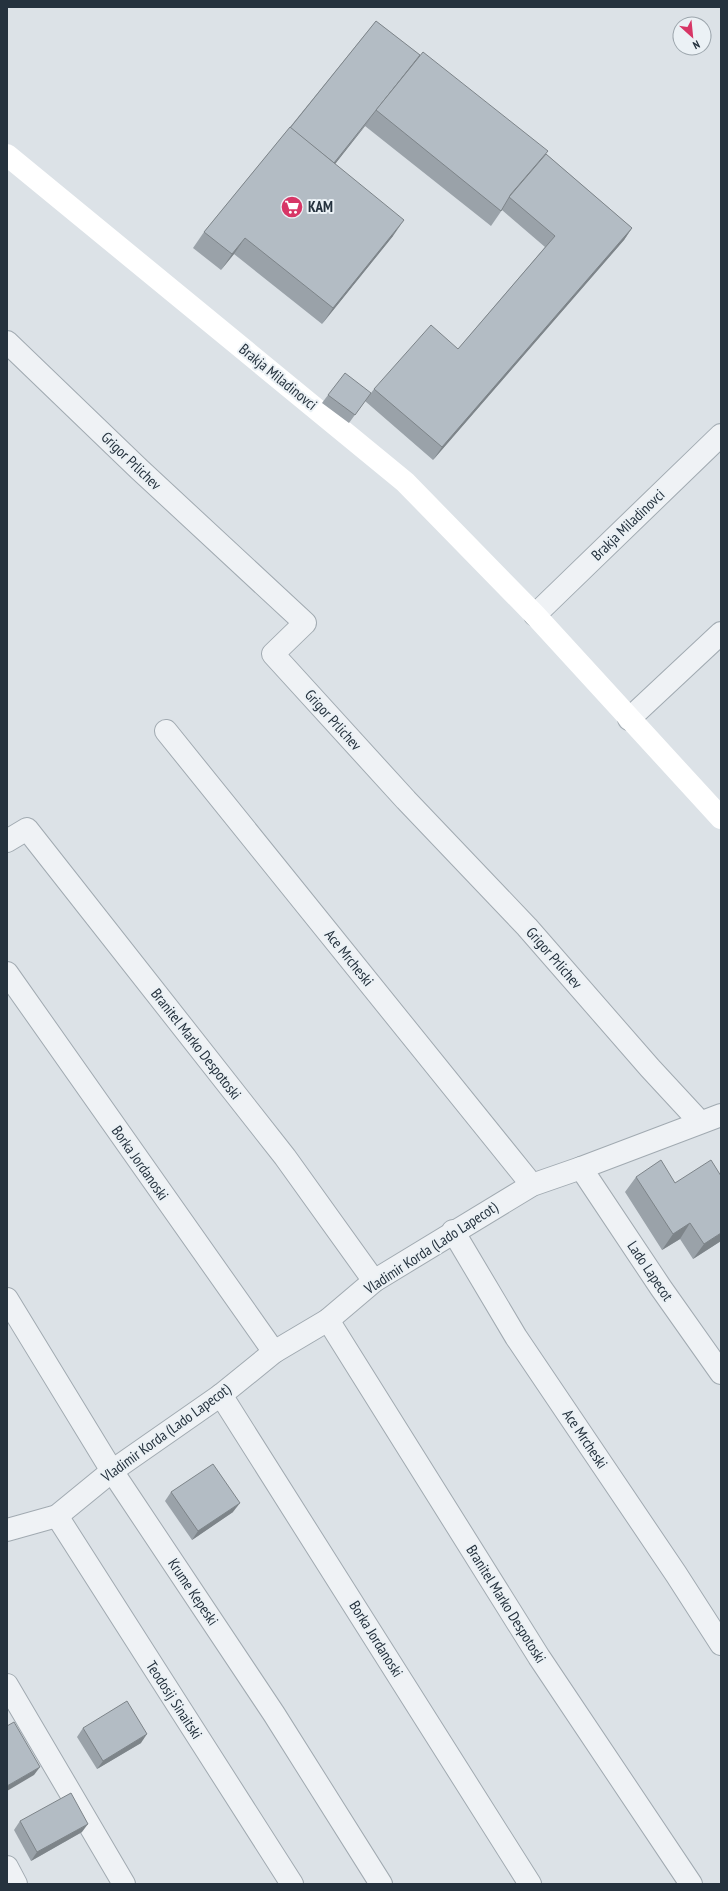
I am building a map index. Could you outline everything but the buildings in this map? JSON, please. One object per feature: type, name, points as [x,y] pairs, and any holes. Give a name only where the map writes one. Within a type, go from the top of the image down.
[{"type":"street","name":"Brakja Miladinovci","points":[[7,155],[405,482],[535,615],[721,818]]},
{"type":"street","name":"Grigor Prlichev","points":[[7,342],[139,469],[305,622],[273,654],[401,795],[527,927],[650,1068],[700,1122]]},
{"type":"street","name":"Brakja Miladinovci","points":[[535,615],[721,434]]},
{"type":"street","points":[[629,719],[721,633]]},
{"type":"street","name":"Ace Mrcheski","points":[[166,731],[532,1185]]},
{"type":"street","name":"Branitel Marko Despotoski","points":[[7,841],[27,829],[285,1157],[374,1281]]},
{"type":"street","name":"Borka Jordanoski","points":[[7,973],[274,1352]]},
{"type":"street","name":"Vladimir Korda (Lado Lapecot)","points":[[7,1530],[57,1516],[112,1471],[221,1395],[274,1352],[328,1320],[374,1281],[453,1231],[532,1185],[721,1115]]},
{"type":"street","name":"Lado Lapecot","points":[[581,1168],[661,1288],[721,1373]]},
{"type":"street","name":"Ace Mrcheski","points":[[453,1231],[516,1337],[672,1567],[721,1644]]},
{"type":"street","name":"Krume Kepeski","points":[[7,1299],[112,1471],[274,1714],[381,1884]]},
{"type":"street","name":"Branitel Marko Despotoski","points":[[328,1320],[539,1657],[691,1884]]},
{"type":"street","name":"Borka Jordanoski","points":[[221,1395],[530,1884]]},
{"type":"street","name":"Teodosij Sinaitski","points":[[57,1516],[292,1884]]},
{"type":"street","points":[[7,1685],[124,1884]]},
{"type":"street","points":[[7,1867],[16,1884]]},
{"type":"place","name":"KAM","points":[[292,207]]}]
